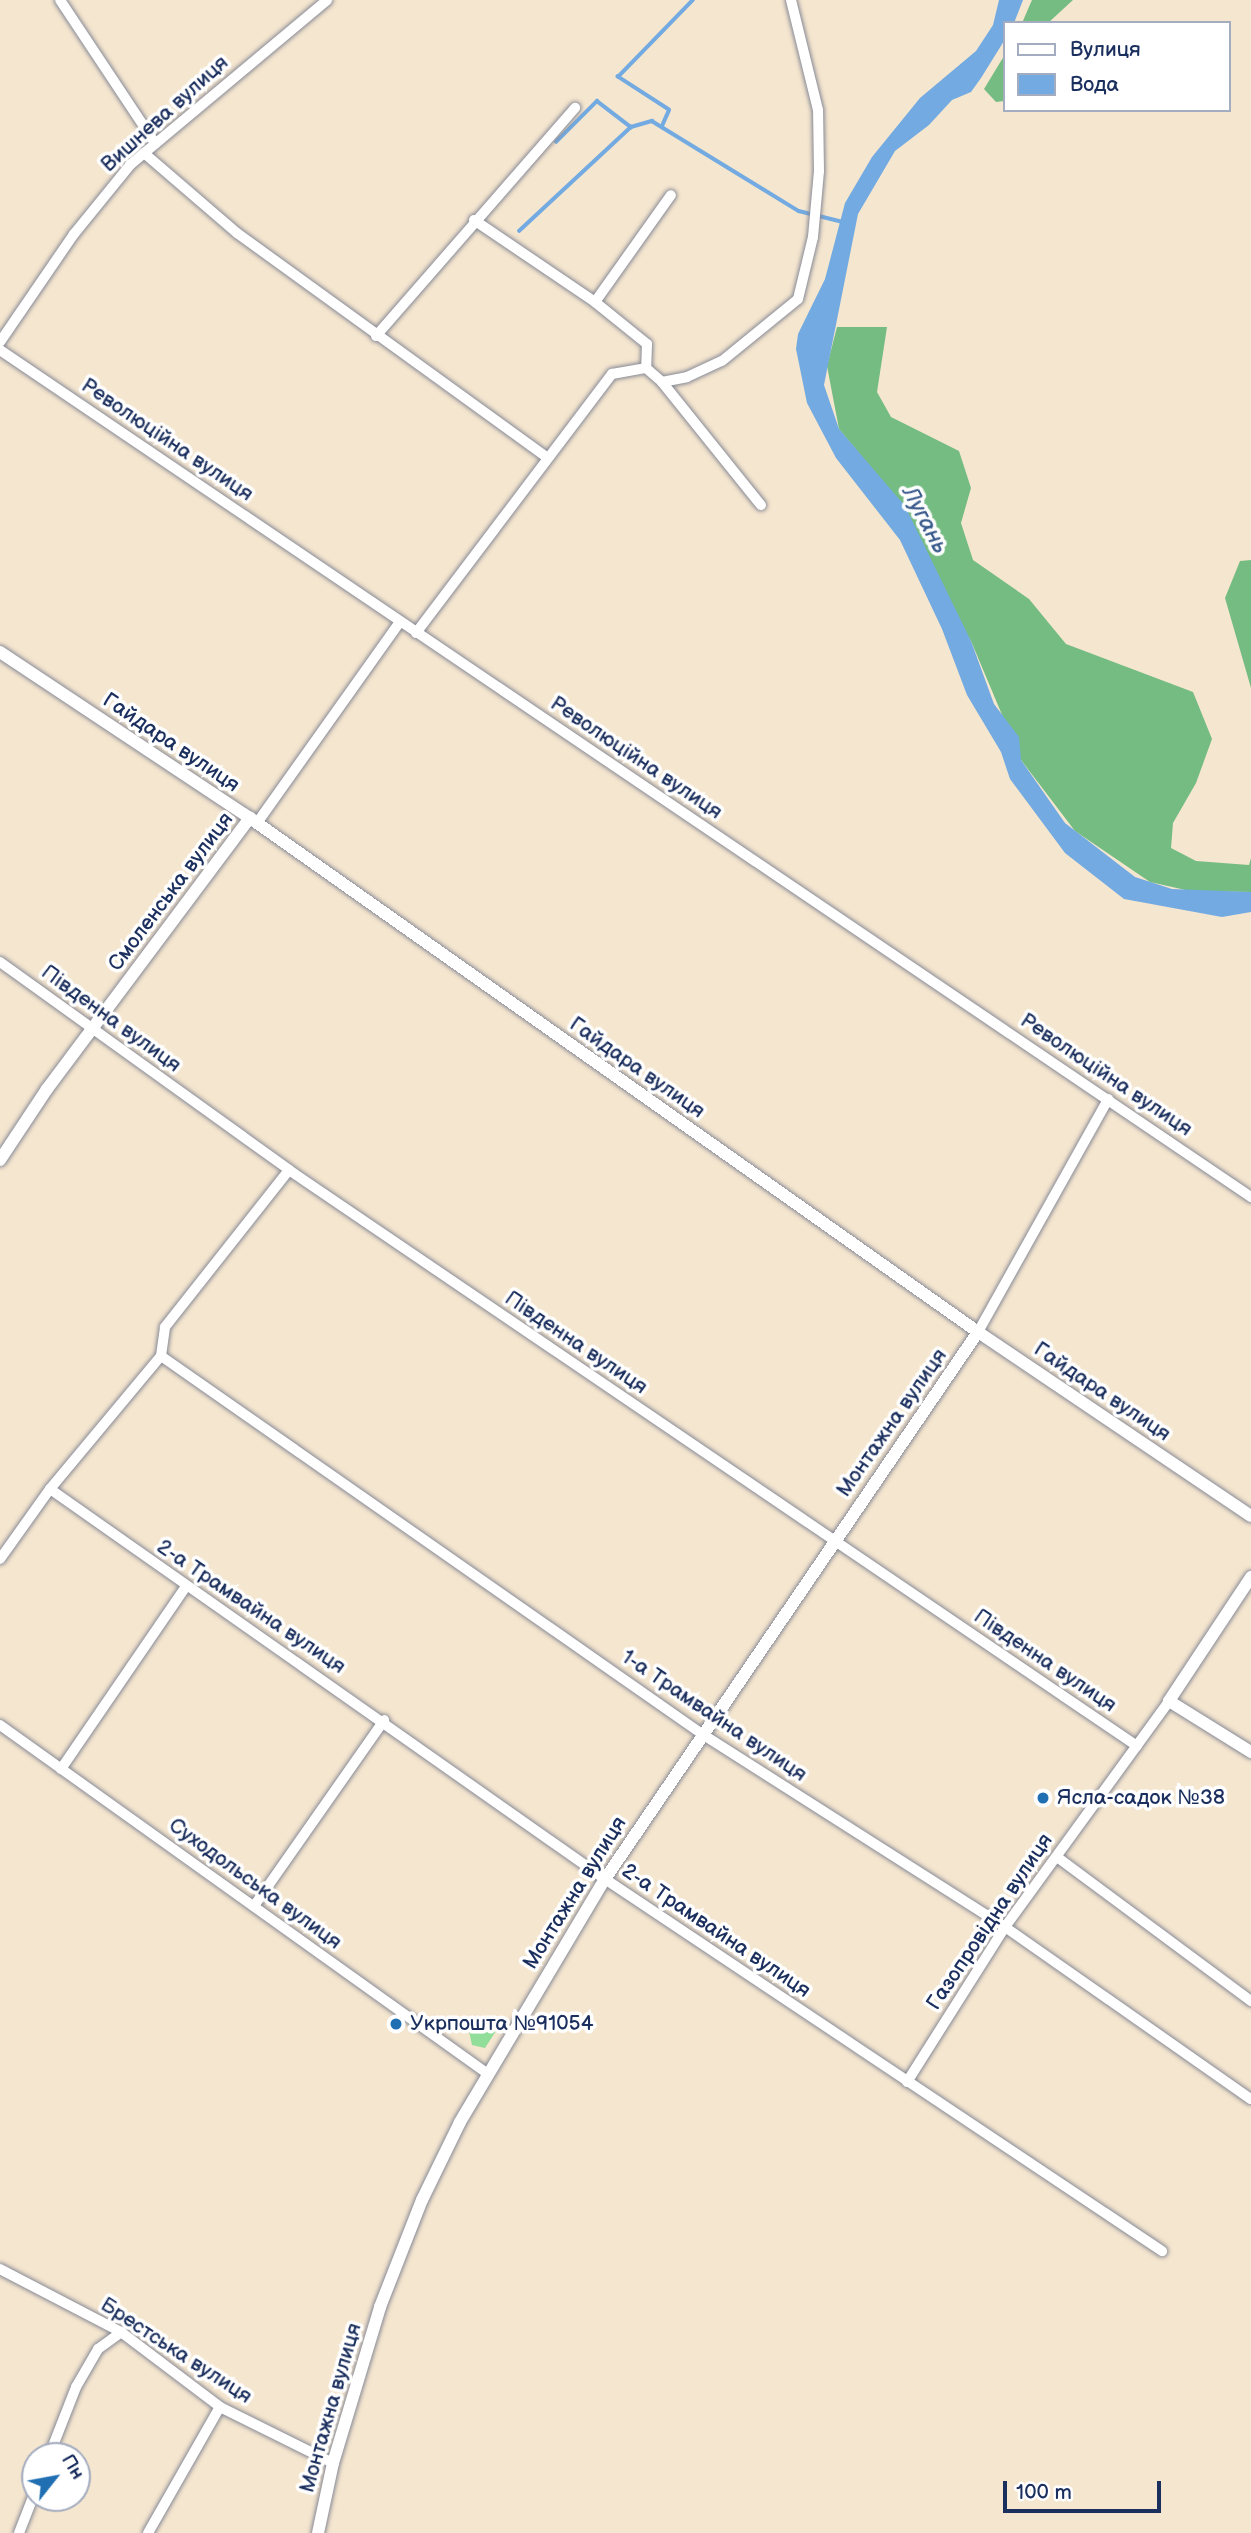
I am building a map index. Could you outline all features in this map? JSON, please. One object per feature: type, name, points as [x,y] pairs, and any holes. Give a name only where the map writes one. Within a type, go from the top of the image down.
[{"type":"street","points":[[60,0],[155,143]]},
{"type":"street","name":"Вишнева вулиця","points":[[0,342],[74,234],[144,153],[327,0]]},
{"type":"street","points":[[662,382],[722,361],[799,299],[813,237],[819,171],[818,110],[791,0]]},
{"type":"street","points":[[376,336],[474,220],[575,108]]},
{"type":"street","points":[[144,153],[237,233],[547,457]]},
{"type":"street","points":[[595,302],[671,195]]},
{"type":"street","points":[[474,220],[595,302],[647,344],[646,368]]},
{"type":"street","name":"Революційна вулиця","points":[[0,349],[1251,1197]]},
{"type":"street","points":[[646,368],[662,382],[761,505]]},
{"type":"street","points":[[416,633],[612,374],[646,368]]},
{"type":"street","points":[[254,821],[400,622]]},
{"type":"street","name":"Гайдара вулиця","points":[[0,653],[254,821],[978,1332],[1251,1516]]},
{"type":"street","name":"Смоленська вулиця","points":[[0,1160],[91,1031],[254,821]]},
{"type":"street","name":"Південна вулиця","points":[[0,962],[91,1031],[289,1170],[1137,1746]]},
{"type":"street","points":[[978,1332],[1108,1099]]},
{"type":"street","points":[[0,1559],[50,1489],[161,1356],[165,1327],[289,1170]]},
{"type":"street","name":"Монтажна вулиця","points":[[318,2533],[332,2463],[380,2307],[422,2200],[488,2074],[605,1879],[978,1332]]},
{"type":"street","name":"1-а Трамвайна вулиця","points":[[161,1356],[702,1734],[1005,1927],[1251,2099]]},
{"type":"street","name":"2-а Трамвайна вулиця","points":[[50,1489],[185,1588],[384,1720],[605,1879],[1162,2251]]},
{"type":"street","name":"Газопровідна вулиця","points":[[907,2082],[1005,1927],[1170,1701],[1251,1577]]},
{"type":"street","points":[[61,1769],[185,1588]]},
{"type":"street","points":[[1170,1701],[1251,1752]]},
{"type":"street","points":[[254,1906],[384,1720]]},
{"type":"street","name":"Суходольська вулиця","points":[[0,1725],[488,2074]]},
{"type":"street","points":[[1057,1857],[1251,2001]]},
{"type":"street","name":"Брестська вулиця","points":[[0,2269],[121,2332],[220,2407],[332,2463]]},
{"type":"street","points":[[55,2442],[92,2359],[121,2332]]},
{"type":"street","points":[[148,2533],[220,2407]]},
{"type":"street","points":[[19,2533],[27,2512]]},
{"type":"green space","points":[[1032,0],[1073,0],[1050,21],[1023,21]]},
{"type":"green space","points":[[1002,59],[1002,101],[996,102],[984,89]]},
{"type":"green space","points":[[837,327],[887,327],[877,392],[891,417],[959,451],[971,488],[961,523],[973,560],[1029,599],[1066,644],[1193,692],[1212,739],[1196,783],[1173,823],[1171,848],[1196,861],[1249,865],[1251,858],[1251,892],[1190,891],[1150,882],[1075,831],[1021,760],[971,641],[868,464],[839,429],[827,366]]},
{"type":"green space","points":[[1251,560],[1251,688],[1225,598],[1240,561]]},
{"type":"green space","points":[[503,2020],[485,2048],[472,2045],[469,2031]]},
{"type":"water","points":[[999,0],[1023,0],[1015,21],[1002,21],[1002,44],[971,92],[952,100],[929,125],[895,151],[858,214],[824,385],[839,429],[905,506],[971,641],[994,704],[1019,737],[1021,760],[1065,823],[1135,877],[1172,889],[1251,892],[1251,912],[1222,917],[1124,899],[1065,853],[1010,779],[1001,752],[967,695],[942,629],[900,540],[836,458],[807,403],[796,349],[798,334],[825,279],[845,203],[872,157],[920,98],[976,51],[993,25]]},
{"type":"waterway","points":[[662,126],[669,110],[618,77],[693,0]]},
{"type":"waterway","points":[[556,142],[597,101],[631,127]]},
{"type":"waterway","points":[[519,231],[631,127],[652,121],[799,211],[843,222]]},
{"type":"place","name":"Ясла-садок №38","points":[[1043,1798]]},
{"type":"place","name":"Укрпошта №91054","points":[[396,2024]]},
{"type":"water label","name":"Лугань","points":[[925,520]]}]
